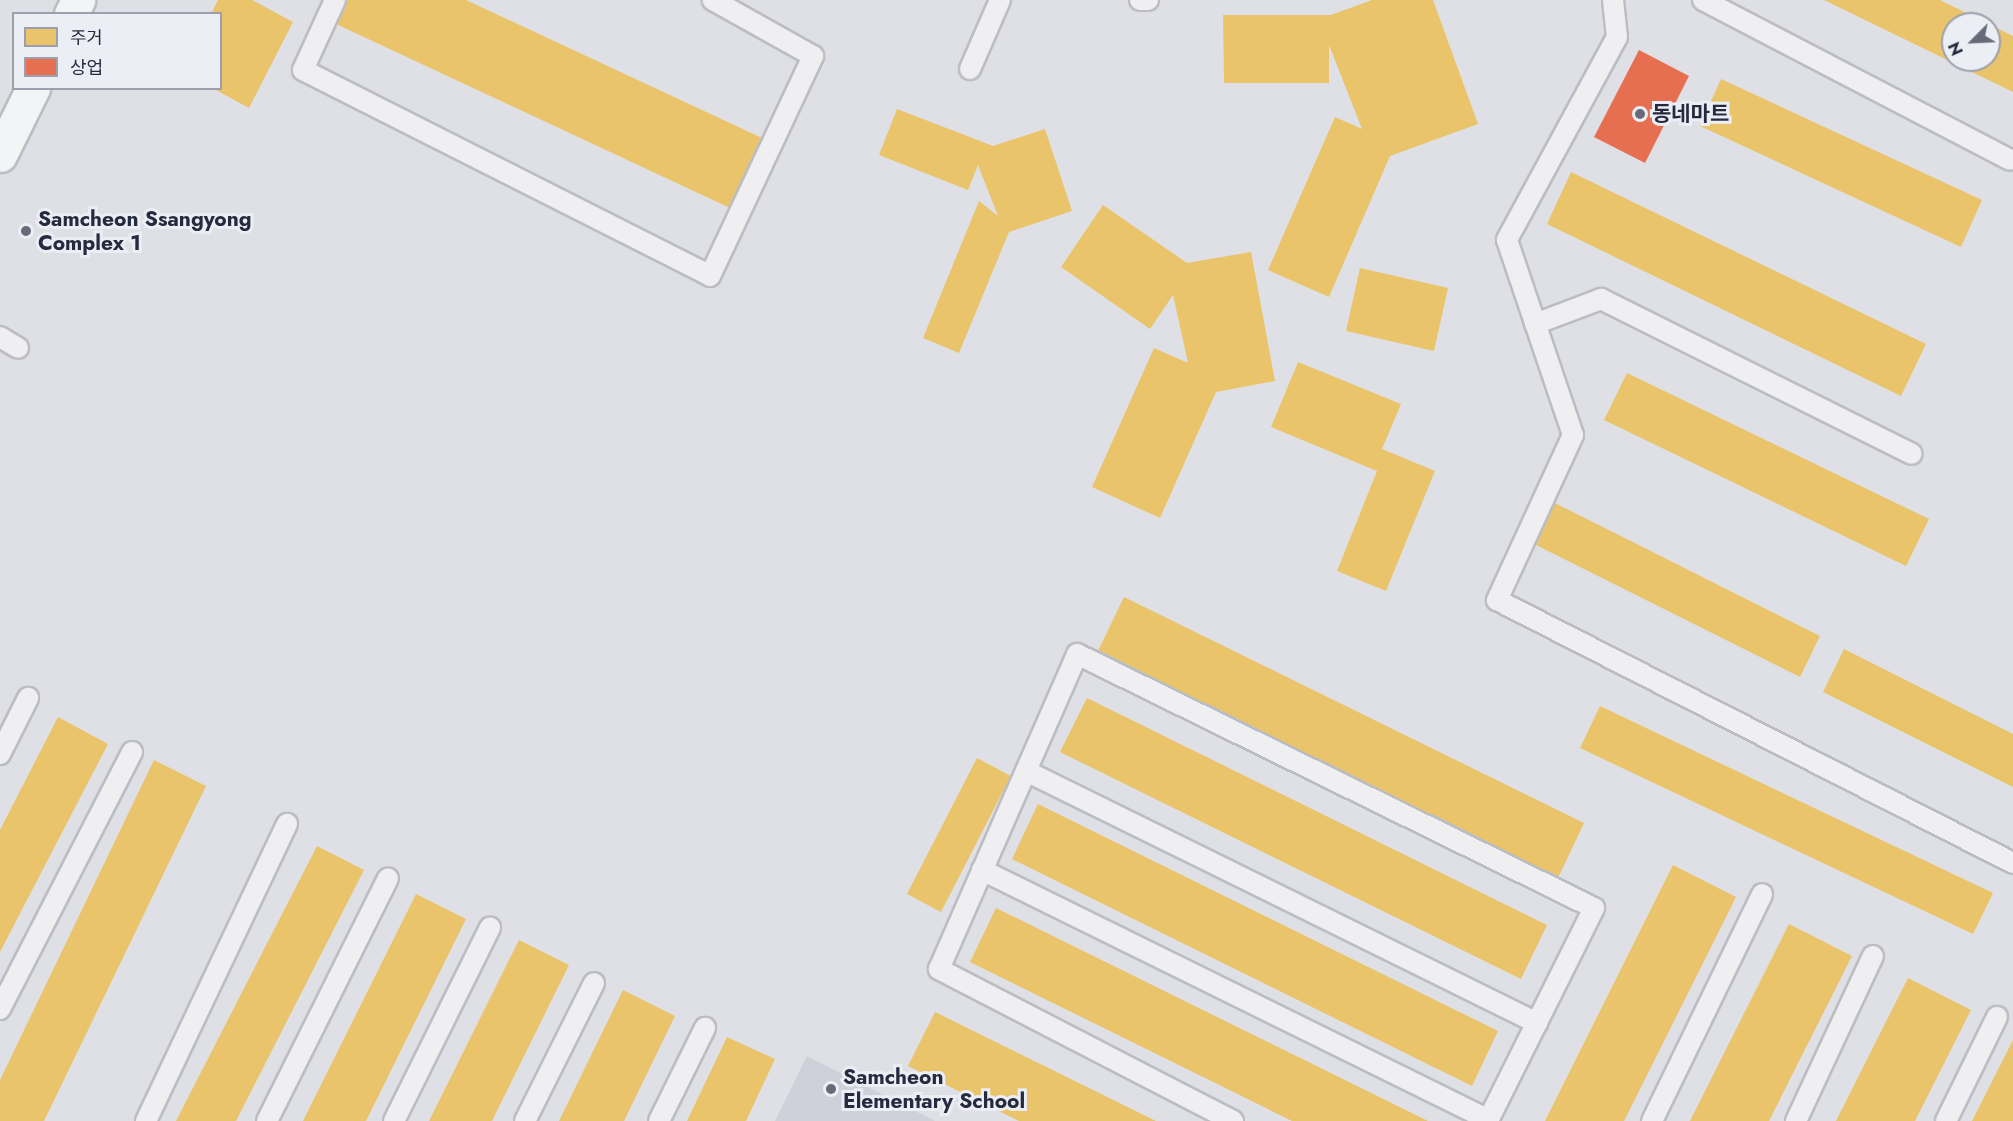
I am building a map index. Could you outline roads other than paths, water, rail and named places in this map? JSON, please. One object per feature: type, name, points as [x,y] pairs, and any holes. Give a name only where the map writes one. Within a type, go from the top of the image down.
[{"type":"street","points":[[0,155],[32,90]]},
{"type":"lane","points":[[334,0],[303,70],[710,276],[813,56],[713,0]]},
{"type":"lane","points":[[970,69],[1000,0]]},
{"type":"lane","points":[[1140,0],[1148,0]]},
{"type":"lane","points":[[1613,0],[1617,37],[1507,240],[1573,435],[1497,600],[2013,863]]},
{"type":"lane","points":[[1703,0],[2010,159]]},
{"type":"lane","points":[[1535,324],[1601,299],[1912,454]]},
{"type":"lane","points":[[0,338],[18,348]]},
{"type":"lane","points":[[982,870],[1489,1120],[1594,908],[1077,654],[982,870],[939,969],[1233,1121]]},
{"type":"lane","points":[[0,754],[28,698]]},
{"type":"lane","points":[[0,1010],[132,753]]},
{"type":"lane","points":[[1026,771],[1537,1023]]},
{"type":"lane","points":[[146,1121],[287,824]]},
{"type":"lane","points":[[267,1121],[388,878]]},
{"type":"lane","points":[[1652,1121],[1762,894]]},
{"type":"lane","points":[[394,1121],[490,928]]},
{"type":"lane","points":[[1796,1121],[1873,956]]},
{"type":"lane","points":[[525,1121],[594,983]]},
{"type":"lane","points":[[1946,1121],[1997,1017]]},
{"type":"lane","points":[[658,1121],[705,1028]]},
{"type":"place","name":"동네마트","points":[[1640,114]]},
{"type":"place","name":"Samcheon Ssangyong Complex 1","points":[[26,231]]},
{"type":"place","name":"Samcheon Elementary School","points":[[831,1089]]}]
